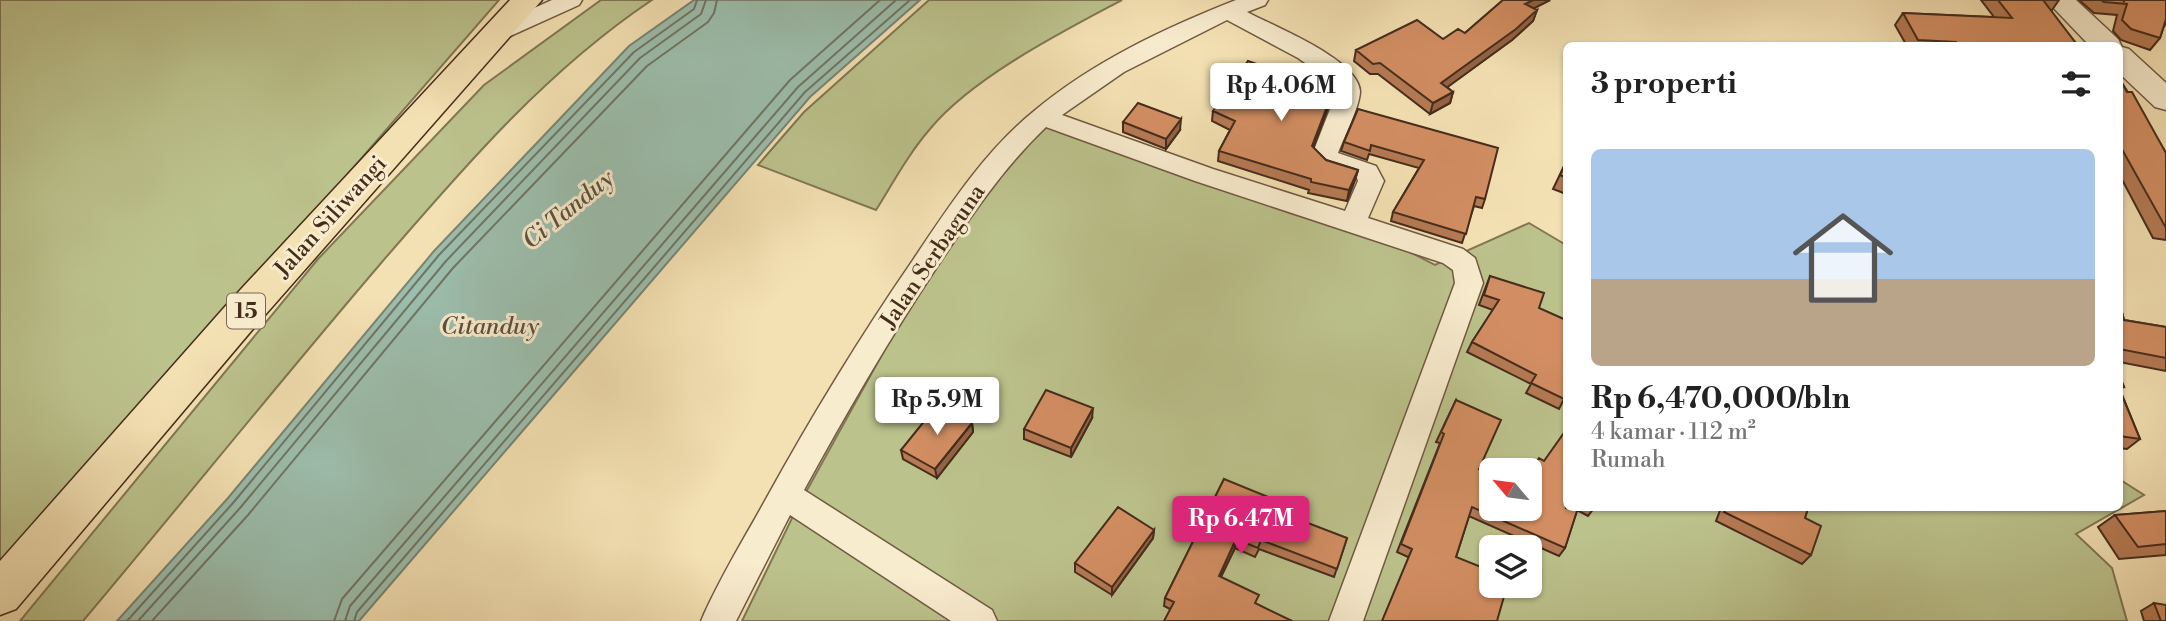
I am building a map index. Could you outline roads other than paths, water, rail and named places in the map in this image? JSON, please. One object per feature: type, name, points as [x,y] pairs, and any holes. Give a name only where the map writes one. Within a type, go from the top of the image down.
[{"type":"highway","name":"Jalan Siliwangi","points":[[0,594],[244,312],[527,0]]},
{"type":"street","points":[[498,33],[571,0]]},
{"type":"street","name":"Jalan Serbaguna","points":[[718,621],[784,494],[895,306],[990,169],[1043,117],[1104,74],[1228,11],[1257,0]]},
{"type":"street","points":[[2060,0],[2104,42]]},
{"type":"street","points":[[1228,11],[1318,61],[1342,77],[1347,85],[1348,94],[1325,155],[1333,162],[1367,172],[1371,181],[1352,225]]},
{"type":"street","points":[[2123,60],[2166,100]]},
{"type":"street","points":[[1043,117],[1352,225],[1453,256],[1465,265],[1469,284],[1346,621]]},
{"type":"street","points":[[784,494],[980,621]]},
{"type":"water","name":"Citanduy","points":[[694,0],[920,0],[810,97],[359,621],[117,621],[228,498],[434,251],[629,46]]},
{"type":"water label","name":"Ci Tanduy","points":[[568,209]]}]
